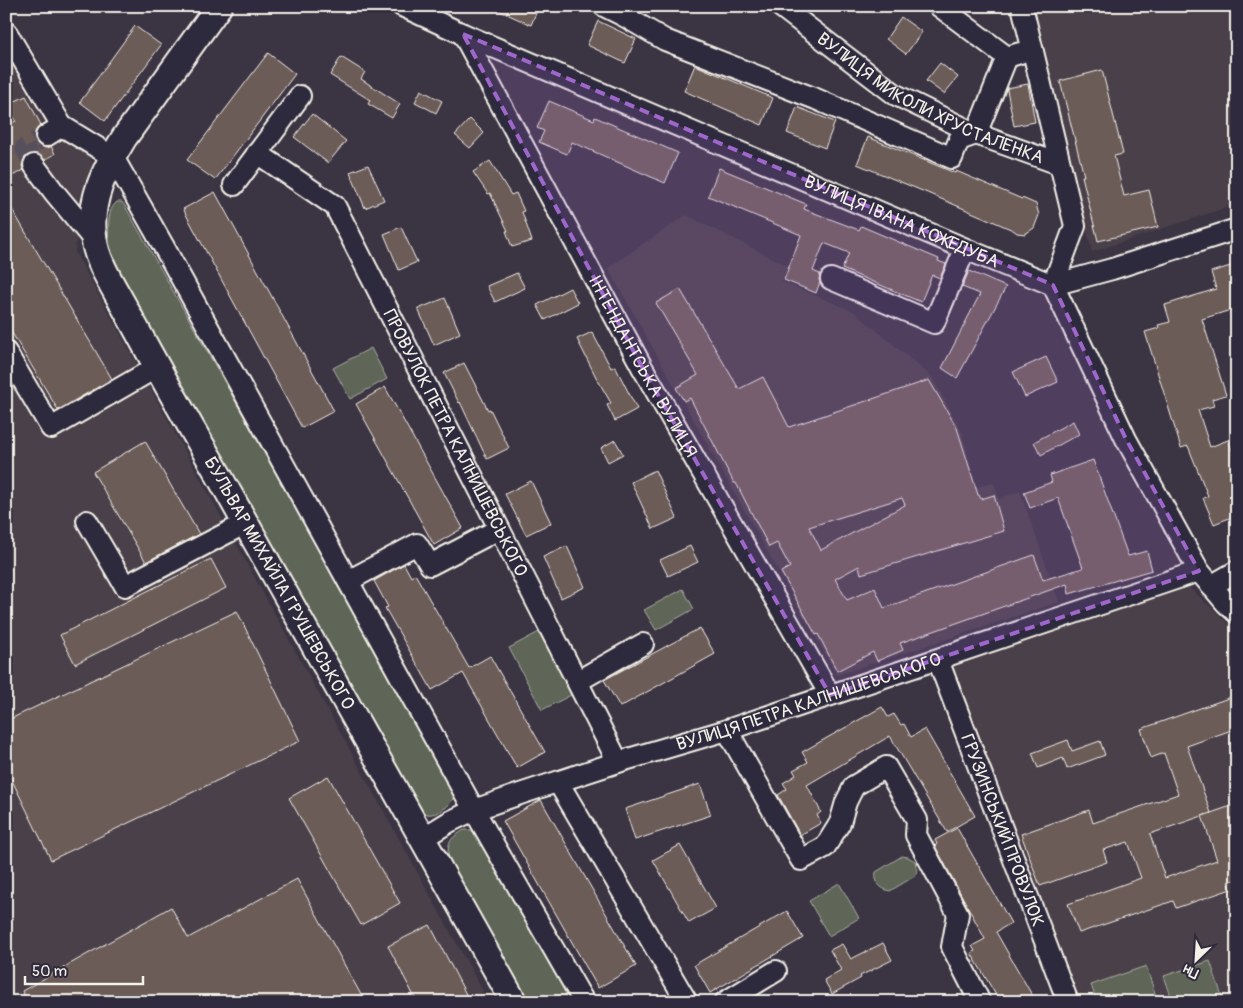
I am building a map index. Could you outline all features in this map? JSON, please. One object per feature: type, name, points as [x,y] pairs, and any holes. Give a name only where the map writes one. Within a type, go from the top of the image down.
[{"type":"main road","name":"БУЛЬВАР МИХАЙЛА ГРУШЕВСЬКОГО","points":[[219,6],[112,157],[96,192],[92,220],[94,240],[99,258],[157,368],[514,1002]]},
{"type":"street","name":"ВУЛИЦЯ ІВАНА КОЖЕДУБА","points":[[402,6],[964,249],[1053,285]]},
{"type":"street","points":[[604,6],[665,40],[816,99],[952,158],[959,140],[976,134],[1007,57]]},
{"type":"street","name":"ВУЛИЦЯ МИКОЛИ ХРУСТАЛЕНКА","points":[[780,6],[896,95],[976,134],[1059,164]]},
{"type":"street","points":[[939,6],[1007,57]]},
{"type":"street","name":"ВУЛИЦЯ МИКОЛИ ХРУСТАЛЕНКА","points":[[1022,6],[1075,226],[1053,285]]},
{"type":"street","points":[[7,33],[54,131],[112,157],[169,256],[474,810],[584,1002]]},
{"type":"street","name":"ІНТЕНДАНТСЬКА ВУЛИЦЯ","points":[[463,34],[642,367],[830,695]]},
{"type":"street","points":[[1007,57],[1032,50]]},
{"type":"street","points":[[234,185],[300,96]]},
{"type":"street","name":"ПРОВУЛОК ПЕТРА КАЛНИШЕВСЬКОГО","points":[[257,153],[335,206],[618,762]]},
{"type":"street","points":[[34,165],[94,240]]},
{"type":"street","points":[[1237,229],[1112,270],[1053,285],[1126,439],[1205,578],[1237,613]]},
{"type":"street","points":[[831,279],[934,323],[964,249]]},
{"type":"street","points":[[6,352],[51,428],[157,368]]},
{"type":"street","points":[[87,521],[125,586],[246,523]]},
{"type":"street","points":[[348,581],[417,544],[430,565],[499,529]]},
{"type":"street","name":"ВУЛИЦЯ ПЕТРА КАЛНИШЕВСЬКОГО","points":[[423,838],[449,822],[474,810],[618,762],[727,730],[938,660],[1205,578],[1237,571]]},
{"type":"street","points":[[578,681],[643,644]]},
{"type":"street","name":"ГРУЗИНСЬКИЙ ПРОВУЛОК","points":[[938,660],[1068,1002]]},
{"type":"street","points":[[727,730],[801,860],[825,847],[840,822],[846,802],[854,786],[886,767],[917,820],[916,836],[958,914],[952,947],[980,1002]]},
{"type":"street","points":[[558,782],[687,1002]]},
{"type":"street","points":[[724,1002],[776,971]]},
{"type":"highlighted area","points":[[463,34],[1053,285],[1126,439],[1199,571],[830,695],[642,367]]},
{"type":"shaded area","points":[[1033,6],[1237,6],[1237,204],[1092,252]]},
{"type":"shaded area","points":[[6,11],[93,164],[81,194],[75,252],[489,1002],[6,1002]]},
{"type":"shaded area","points":[[686,215],[788,266],[782,282],[853,311],[932,377],[962,432],[976,487],[994,483],[999,499],[1020,491],[1059,602],[837,675],[608,268]]},
{"type":"shaded area","points":[[1189,587],[1237,632],[1237,1002],[1073,1002],[948,664]]},
{"type":"green space","points":[[117,202],[122,202],[125,206],[452,785],[452,801],[439,812],[427,814],[417,807],[128,287],[113,255],[109,239],[110,215],[112,208]]},
{"type":"green space","points":[[371,348],[387,379],[350,399],[333,368]]},
{"type":"green space","points":[[683,589],[694,609],[656,630],[644,610]]},
{"type":"green space","points":[[539,632],[573,694],[542,710],[509,648]]},
{"type":"green space","points":[[464,830],[471,830],[478,836],[573,1002],[528,1002],[448,857],[451,840]]},
{"type":"green space","points":[[902,856],[915,861],[917,871],[915,876],[890,891],[883,889],[877,882],[876,872]]},
{"type":"green space","points":[[839,883],[859,918],[829,936],[809,901]]},
{"type":"green space","points":[[1210,961],[1224,1002],[1173,1002],[1164,976]]},
{"type":"green space","points":[[1146,966],[1158,1002],[1097,1002],[1091,985]]},
{"type":"building","points":[[489,6],[539,6],[531,25]]},
{"type":"building","points":[[901,17],[922,32],[906,54],[886,39]]},
{"type":"building","points":[[598,21],[636,39],[625,63],[587,45]]},
{"type":"building","points":[[135,26],[161,45],[105,121],[80,102]]},
{"type":"building","points":[[268,53],[295,74],[215,180],[187,160]]},
{"type":"building","points":[[341,57],[365,72],[361,79],[400,104],[392,118],[368,104],[370,100],[330,75]]},
{"type":"building","points":[[940,63],[958,77],[944,94],[926,81]]},
{"type":"building","points":[[695,65],[773,98],[762,125],[684,91]]},
{"type":"building","points":[[1102,70],[1123,154],[1114,156],[1124,196],[1149,190],[1158,227],[1098,241],[1060,81]]},
{"type":"building","points":[[1028,84],[1035,122],[1014,126],[1007,88]]},
{"type":"building","points":[[421,90],[442,101],[436,113],[415,102]]},
{"type":"building","points":[[26,96],[41,125],[35,131],[36,142],[41,147],[51,146],[55,154],[45,160],[38,154],[27,155],[22,166],[24,170],[6,179],[6,126],[16,121],[7,105]]},
{"type":"building","points":[[549,101],[594,120],[595,117],[678,153],[665,183],[572,142],[567,154],[539,142],[544,131],[537,128]]},
{"type":"building","points":[[797,107],[835,122],[825,148],[787,133]]},
{"type":"building","points":[[312,114],[346,141],[328,163],[294,137]]},
{"type":"building","points":[[470,119],[484,133],[470,148],[455,135]]},
{"type":"building","points":[[868,137],[1036,204],[1039,215],[1034,228],[1025,234],[1017,233],[857,164]]},
{"type":"building","points":[[490,161],[511,195],[516,193],[524,211],[522,212],[532,241],[512,247],[506,231],[508,231],[490,193],[488,194],[473,172]]},
{"type":"building","points":[[368,165],[384,200],[365,208],[350,172]]},
{"type":"building","points":[[719,168],[806,204],[804,209],[859,230],[861,226],[939,259],[938,261],[946,264],[940,278],[932,275],[921,302],[842,269],[849,253],[824,243],[813,271],[820,274],[820,282],[816,293],[784,280],[801,235],[708,196]]},
{"type":"building","points":[[215,192],[334,411],[302,428],[183,209]]},
{"type":"building","points":[[6,199],[112,379],[58,410],[6,323]]},
{"type":"building","points":[[401,227],[417,262],[399,270],[384,234]]},
{"type":"building","points":[[1237,264],[1237,308],[1202,319],[1226,395],[1212,399],[1214,406],[1198,410],[1210,447],[1228,440],[1237,462],[1237,515],[1214,524],[1203,498],[1208,496],[1188,446],[1181,448],[1145,332],[1159,328],[1158,325],[1170,322],[1165,305],[1216,289],[1211,272]]},
{"type":"building","points":[[969,271],[1006,287],[957,378],[942,368],[980,294],[962,287]]},
{"type":"building","points":[[517,273],[525,288],[495,302],[487,286]]},
{"type":"building","points":[[570,288],[578,303],[545,320],[537,305]]},
{"type":"building","points":[[680,289],[739,389],[763,377],[789,427],[929,380],[957,428],[978,495],[981,499],[994,495],[1004,531],[861,574],[859,566],[835,579],[847,600],[875,588],[884,608],[1034,555],[1043,580],[1083,568],[1058,498],[1030,508],[1024,492],[1052,482],[1050,475],[1093,460],[1128,556],[1147,551],[1152,570],[1069,594],[1067,584],[900,643],[903,650],[877,661],[873,652],[837,671],[818,634],[816,635],[781,572],[790,567],[777,543],[769,547],[690,398],[684,401],[676,388],[698,375],[656,303]],"holes":[[[902,498],[905,505],[821,550],[809,527]]]},
{"type":"building","points":[[445,298],[460,333],[434,345],[418,309]]},
{"type":"building","points":[[592,332],[611,368],[615,366],[637,409],[615,421],[607,405],[611,403],[577,339]]},
{"type":"building","points":[[1046,357],[1058,382],[1025,397],[1013,372]]},
{"type":"building","points":[[464,363],[509,448],[487,459],[444,373]]},
{"type":"building","points":[[385,387],[463,528],[434,545],[356,404]]},
{"type":"building","points":[[1073,421],[1079,434],[1041,455],[1034,442]]},
{"type":"building","points":[[615,440],[623,454],[608,462],[601,448]]},
{"type":"building","points":[[145,441],[199,534],[146,562],[93,472]]},
{"type":"building","points":[[655,470],[677,518],[653,529],[631,482]]},
{"type":"building","points":[[531,481],[551,523],[526,535],[505,494]]},
{"type":"building","points":[[567,546],[585,587],[561,598],[543,557]]},
{"type":"building","points":[[690,546],[698,562],[668,576],[660,560]]},
{"type":"building","points":[[211,559],[226,588],[75,664],[60,635]]},
{"type":"building","points":[[404,564],[411,577],[415,574],[469,668],[490,656],[545,752],[517,768],[463,673],[432,690],[385,608],[388,607],[374,581]]},
{"type":"building","points":[[237,611],[300,741],[51,860],[6,768],[6,721]]},
{"type":"building","points":[[700,628],[715,654],[620,707],[604,680]]},
{"type":"building","points":[[1237,695],[1237,728],[1187,746],[1211,813],[1237,804],[1237,879],[1228,882],[1231,889],[1176,908],[1173,901],[1079,933],[1068,904],[1141,878],[1128,842],[1103,850],[1107,862],[1040,886],[1021,834],[1089,810],[1093,823],[1178,794],[1164,753],[1151,758],[1141,729]],"holes":[[[1202,816],[1217,860],[1165,878],[1150,834]]]},
{"type":"building","points":[[882,707],[888,717],[894,714],[901,725],[904,724],[911,737],[925,729],[975,816],[947,832],[890,736],[807,785],[821,812],[817,815],[821,823],[800,835],[778,795],[787,789],[783,783],[796,775],[793,770],[808,762],[802,752]]},
{"type":"building","points":[[1068,740],[1072,751],[1100,741],[1105,755],[1067,769],[1063,758],[1038,768],[1032,753]]},
{"type":"building","points":[[328,776],[400,903],[361,925],[289,798]]},
{"type":"building","points":[[700,784],[711,815],[635,840],[625,809]]},
{"type":"building","points":[[541,800],[636,966],[598,988],[503,821]]},
{"type":"building","points":[[957,828],[1011,923],[996,932],[1036,1002],[1000,1002],[971,953],[975,951],[972,946],[985,939],[935,846],[937,844],[935,840]]},
{"type":"building","points":[[680,845],[716,908],[689,923],[653,860]]},
{"type":"building","points":[[297,879],[365,1002],[28,1002],[22,991],[171,907],[188,938]]},
{"type":"building","points":[[787,911],[803,938],[710,993],[694,965]]},
{"type":"building","points":[[430,925],[470,1002],[417,1002],[388,946]]},
{"type":"building","points":[[883,943],[892,960],[860,976],[861,978],[832,994],[824,980],[841,970],[830,950],[842,944],[851,959]]},
{"type":"tunnel","points":[[34,165],[25,148],[46,136]]}]
